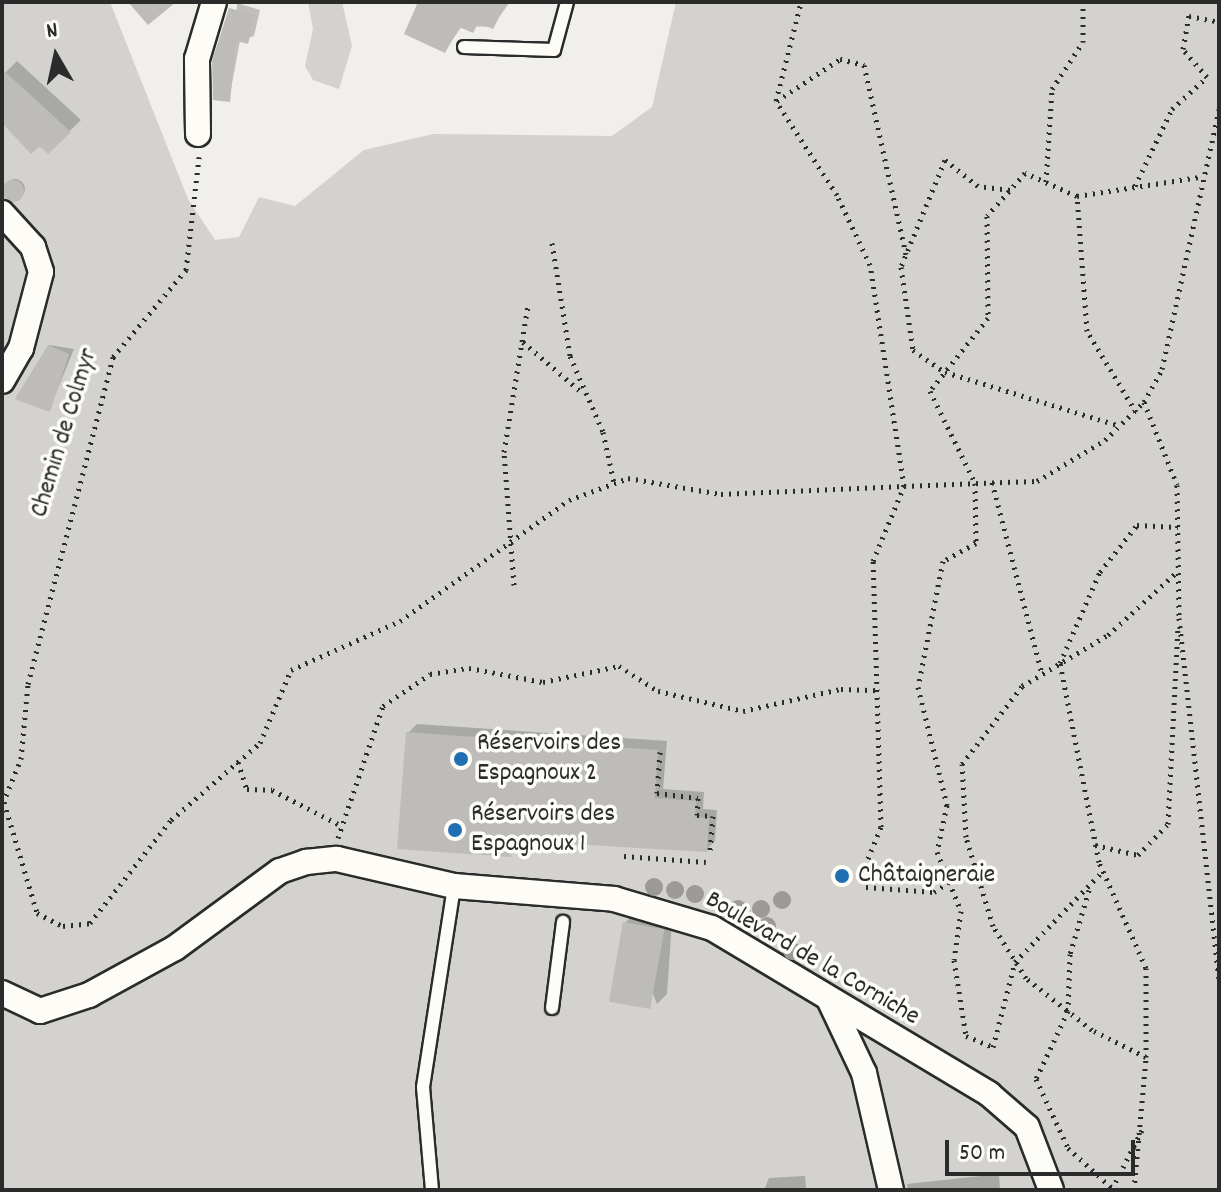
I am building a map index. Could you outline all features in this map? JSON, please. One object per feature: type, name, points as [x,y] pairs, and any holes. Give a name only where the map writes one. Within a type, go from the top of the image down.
[{"type":"street","points":[[198,134],[197,59],[214,2]]},
{"type":"street","points":[[2,213],[33,247],[41,272],[21,348],[2,381]]},
{"type":"street","name":"Boulevard de la Corniche","points":[[2,993],[40,1011],[76,1000],[175,948],[280,871],[337,859],[454,886],[652,906],[712,928],[1013,1112],[1037,1146],[1051,1190]]},
{"type":"street","points":[[829,999],[864,1073],[891,1190]]},
{"type":"street","points":[[864,1073],[875,1049],[893,1038]]},
{"type":"lane","points":[[464,47],[554,50],[567,2]]},
{"type":"lane","points":[[432,1190],[423,1087],[454,886]]},
{"type":"lane","points":[[552,1008],[563,922]]},
{"type":"path","points":[[801,2],[776,101],[837,195],[870,265],[904,486],[873,561],[881,827],[865,866]]},
{"type":"path","points":[[1046,182],[1052,89],[1083,42],[1083,2]]},
{"type":"path","points":[[1135,187],[1172,109],[1207,77],[1183,49],[1189,16],[1219,22]]},
{"type":"path","points":[[776,101],[840,59],[864,65],[906,255]]},
{"type":"path","points":[[3,803],[37,913],[78,927],[104,908],[171,820],[260,743],[291,670],[400,621],[569,500],[628,478],[721,494],[1037,481],[1136,412],[1162,369],[1200,177],[1219,109]]},
{"type":"path","name":"Chemin de Colmyr","points":[[3,803],[21,759],[28,684],[60,547],[113,357],[186,270],[199,200],[198,134]]},
{"type":"path","points":[[1011,190],[978,186],[945,160],[901,267],[913,350],[945,372],[1120,426]]},
{"type":"path","points":[[1103,871],[1015,962],[993,1047],[966,1036],[954,960],[961,911],[937,852],[947,805],[918,687],[943,561],[976,543],[975,483],[930,391],[988,318],[987,216],[1025,173],[1077,196],[1200,177]]},
{"type":"path","points":[[1077,196],[1087,331],[1136,412]]},
{"type":"path","points":[[552,243],[579,390],[603,432],[614,483]]},
{"type":"path","points":[[514,585],[504,452],[528,306]]},
{"type":"path","points":[[522,341],[579,390]]},
{"type":"path","points":[[1095,845],[1138,855],[1168,824],[1179,618],[1177,485],[1144,402]]},
{"type":"path","points":[[992,482],[1042,674]]},
{"type":"path","points":[[1134,1190],[1143,1128],[1146,968],[1103,871],[1095,845],[1060,663],[1100,572],[1137,525],[1178,527]]},
{"type":"path","points":[[1146,1057],[1068,1011],[1015,962],[993,926],[974,866],[962,764],[1022,686],[1108,635],[1178,571]]},
{"type":"path","points":[[1179,618],[1219,979]]},
{"type":"path","points":[[337,859],[340,825],[383,706],[430,674],[469,668],[543,682],[619,666],[658,691],[743,711],[841,689],[878,690]]},
{"type":"path","points":[[660,752],[657,793],[698,798],[697,815],[713,816],[710,852]]},
{"type":"path","points":[[238,762],[247,789],[272,790],[340,825]]},
{"type":"path","points":[[624,856],[706,862]]},
{"type":"path","points":[[866,887],[934,892],[974,866]]},
{"type":"path","points":[[1090,887],[1070,954],[1068,1011],[1036,1079],[1068,1148],[1112,1189],[1143,1128]]},
{"type":"shaded area","points":[[2,2],[110,2],[188,199],[215,240],[239,237],[259,197],[295,206],[364,150],[433,134],[612,136],[652,107],[676,2],[1219,2],[1219,1190],[2,1190]]},
{"type":"shaded area","points":[[308,2],[342,2],[352,46],[339,89],[313,80],[305,66],[313,29]]},
{"type":"building","points":[[128,2],[176,2],[148,25]]},
{"type":"building","points":[[418,2],[507,2],[493,29],[478,23],[473,33],[459,27],[445,53],[404,34]]},
{"type":"building","points":[[229,8],[256,15],[248,44],[236,41],[230,102],[213,100],[212,61]]},
{"type":"building","points":[[2,69],[71,132],[48,154],[40,146],[31,154],[2,123]]},
{"type":"building","points":[[13,180],[21,183],[24,191],[21,199],[13,202],[5,199],[2,191],[5,183]]},
{"type":"building","points":[[48,345],[69,354],[50,412],[15,399]]},
{"type":"building","points":[[406,732],[658,750],[655,798],[696,801],[695,817],[709,818],[707,852],[537,842],[537,850],[512,850],[511,857],[397,849]]},
{"type":"building","points":[[623,922],[664,929],[650,1009],[609,1002]]},
{"type":"place","name":"Réservoirs des Espagnoux 2","points":[[461,759]]},
{"type":"place","name":"Réservoirs des Espagnoux 1","points":[[455,830]]},
{"type":"place","name":"Châtaigneraie","points":[[842,876]]}]
